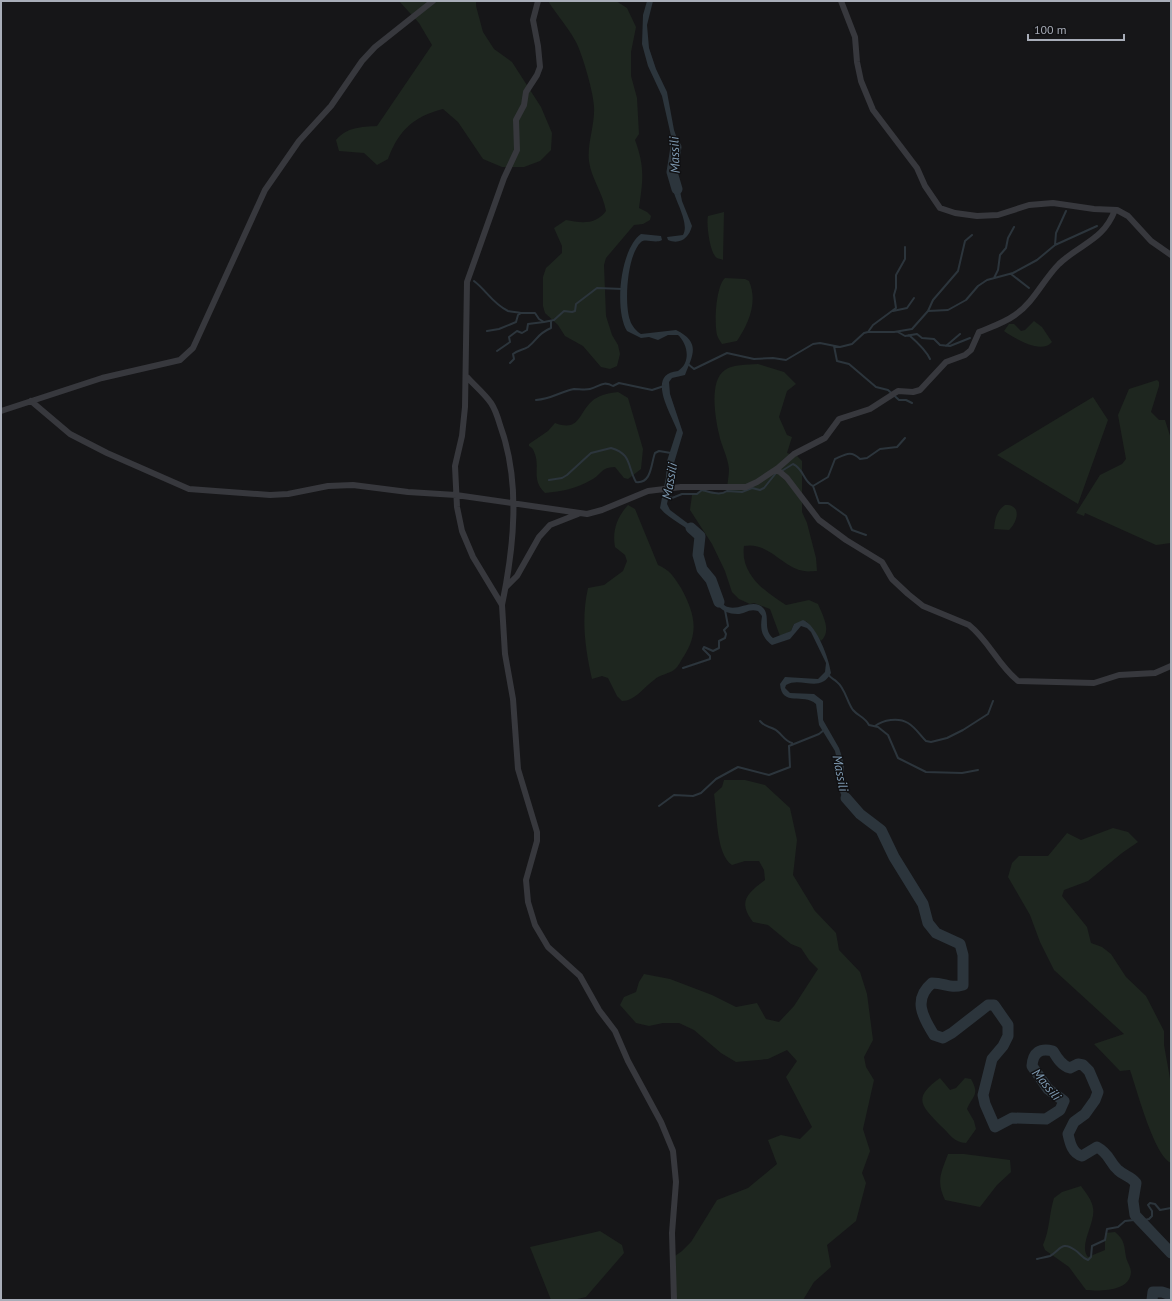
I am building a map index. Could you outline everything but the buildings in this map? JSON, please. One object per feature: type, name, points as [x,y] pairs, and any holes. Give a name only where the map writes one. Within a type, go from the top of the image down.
[{"type":"street","points":[[1,411],[102,378],[180,360],[187,355],[193,348],[265,190],[299,141],[331,106],[362,61],[375,47],[433,1]]},
{"type":"street","points":[[502,605],[473,557],[462,531],[456,495],[455,466],[462,436],[465,407],[467,282],[504,178],[517,150],[516,120],[524,105],[526,92],[537,75],[540,67],[533,20],[538,1]]},
{"type":"street","points":[[841,1],[846,18],[855,37],[857,62],[861,81],[873,110],[917,168],[924,186],[940,208],[955,213],[977,216],[998,214],[1029,205],[1053,203],[1094,209],[1115,210],[1128,216],[1152,241],[1171,255]]},
{"type":"street","points":[[31,401],[70,434],[107,454],[188,489],[270,495],[288,494],[328,486],[353,485],[408,492],[456,495],[587,514],[602,510],[648,491],[681,487],[746,487],[775,470],[794,454],[825,438],[839,419],[870,409],[898,392],[913,392],[920,390],[946,362],[965,355],[971,350],[979,332],[1016,315],[1038,292],[1057,266],[1069,254],[1101,233],[1107,227],[1115,210]]},
{"type":"street","points":[[466,376],[491,403],[498,417],[505,438],[512,470],[512,537],[502,605],[505,654],[513,699],[518,769],[537,832],[537,842],[526,880],[528,902],[535,924],[548,947],[580,976],[599,1010],[615,1031],[628,1061],[661,1122],[673,1151],[676,1182],[672,1233],[674,1300]]},
{"type":"street","points":[[775,470],[780,472],[786,478],[819,520],[846,540],[882,562],[892,579],[923,606],[969,625],[974,629],[985,640],[999,660],[1018,681],[1094,683],[1119,675],[1155,673],[1171,666]]},
{"type":"street","points":[[505,588],[516,576],[539,537],[550,525],[580,514]]},
{"type":"shaded area","points":[[399,1],[476,1],[483,32],[494,49],[512,62],[541,107],[552,133],[551,150],[540,161],[524,167],[502,167],[483,159],[458,122],[443,109],[423,116],[408,126],[397,140],[388,159],[377,165],[364,153],[339,151],[336,140],[345,132],[355,128],[377,126],[432,45],[419,23]]},
{"type":"shaded area","points":[[548,1],[616,1],[627,8],[636,27],[631,52],[631,76],[637,98],[639,134],[635,140],[642,166],[639,208],[651,216],[650,220],[643,224],[634,225],[606,258],[604,265],[606,316],[612,335],[618,345],[620,354],[617,366],[610,369],[601,367],[583,346],[565,336],[558,325],[545,313],[543,306],[543,277],[546,268],[562,253],[562,246],[554,228],[566,220],[577,222],[593,221],[602,216],[606,211],[589,161],[594,107],[587,74],[576,42],[570,31]]},
{"type":"shaded area","points":[[724,212],[723,260],[717,258],[712,251],[708,232],[708,216]]},
{"type":"shaded area","points":[[725,278],[745,279],[749,281],[753,297],[751,312],[737,341],[722,344],[717,335],[716,313],[720,288]]},
{"type":"shaded area","points":[[1034,321],[1042,327],[1052,342],[1047,346],[1041,347],[1028,344],[1014,338],[1004,331],[1009,324],[1014,324],[1021,331],[1025,330]]},
{"type":"shaded area","points":[[758,364],[784,372],[796,384],[787,391],[779,417],[787,435],[792,437],[787,453],[797,456],[802,461],[802,512],[807,523],[816,558],[817,571],[796,569],[761,547],[753,546],[744,546],[746,565],[750,574],[762,588],[786,605],[809,600],[818,604],[826,623],[826,633],[821,641],[806,621],[794,624],[791,631],[780,636],[770,609],[754,603],[750,604],[739,599],[732,592],[725,571],[712,544],[690,510],[692,495],[702,490],[713,493],[724,493],[727,491],[729,472],[726,456],[717,427],[714,399],[717,382],[720,375],[728,368],[740,365]]},
{"type":"shaded area","points":[[1157,380],[1159,382],[1159,386],[1151,412],[1159,420],[1165,420],[1171,439],[1171,543],[1156,545],[1085,513],[1084,516],[1076,513],[1100,475],[1122,464],[1126,459],[1118,415],[1129,389]]},
{"type":"shaded area","points":[[618,392],[628,398],[643,449],[641,469],[628,479],[624,478],[615,467],[606,469],[595,478],[580,486],[545,493],[538,482],[535,454],[529,444],[548,431],[555,423],[563,425],[574,424],[591,402],[600,396]]},
{"type":"shaded area","points":[[1093,397],[1108,420],[1078,504],[997,455]]},
{"type":"shaded area","points":[[628,505],[635,509],[658,565],[674,577],[686,597],[692,613],[694,630],[689,647],[680,663],[673,671],[656,678],[631,699],[622,701],[617,696],[608,678],[602,676],[592,679],[587,656],[584,622],[588,588],[604,585],[623,571],[627,561],[625,555],[615,547],[614,535],[618,519]]},
{"type":"shaded area","points":[[1005,505],[1010,505],[1016,510],[1017,514],[1015,523],[1009,530],[994,529],[998,513]]},
{"type":"shaded area","points":[[724,780],[745,780],[765,785],[790,808],[797,840],[793,875],[815,911],[836,933],[839,950],[860,972],[867,994],[873,1040],[864,1057],[866,1067],[874,1080],[863,1129],[870,1151],[862,1173],[866,1183],[856,1221],[827,1245],[831,1267],[814,1282],[803,1300],[674,1300],[672,1258],[691,1242],[717,1200],[748,1188],[777,1164],[768,1140],[781,1135],[800,1139],[812,1127],[786,1077],[797,1061],[787,1050],[768,1059],[736,1062],[721,1053],[694,1030],[679,1023],[663,1023],[649,1026],[636,1023],[620,1005],[624,997],[636,992],[639,982],[644,974],[670,979],[712,995],[736,1007],[757,1003],[766,1019],[779,1022],[794,1006],[818,969],[809,960],[801,948],[791,944],[768,925],[753,922],[748,915],[745,903],[750,893],[765,880],[764,870],[759,861],[745,861],[732,865],[727,860],[723,852],[718,833],[714,794],[722,787]]},
{"type":"shaded area","points":[[1113,828],[1128,832],[1138,842],[1088,881],[1064,890],[1062,896],[1087,927],[1091,943],[1102,947],[1111,954],[1126,977],[1146,996],[1164,1031],[1164,1045],[1171,1084],[1171,1163],[1165,1158],[1158,1148],[1152,1135],[1130,1070],[1120,1071],[1094,1044],[1124,1034],[1054,970],[1040,942],[1030,915],[1008,877],[1012,863],[1019,856],[1048,856],[1067,833],[1081,840]]},
{"type":"shaded area","points":[[940,1078],[950,1090],[956,1088],[965,1078],[971,1079],[974,1084],[975,1095],[967,1109],[974,1121],[976,1129],[966,1143],[962,1143],[952,1137],[928,1113],[922,1102],[926,1091]]},
{"type":"shaded area","points":[[948,1154],[964,1154],[1010,1160],[1011,1172],[997,1185],[980,1207],[945,1200],[942,1193],[940,1177]]},
{"type":"shaded area","points":[[1081,1186],[1090,1199],[1093,1208],[1085,1252],[1088,1257],[1105,1250],[1105,1233],[1115,1232],[1121,1238],[1124,1243],[1126,1257],[1131,1272],[1129,1279],[1120,1287],[1106,1290],[1086,1290],[1069,1267],[1045,1250],[1043,1245],[1054,1198],[1062,1192]]},
{"type":"shaded area","points":[[600,1231],[622,1245],[624,1253],[586,1297],[573,1300],[551,1300],[530,1247]]},
{"type":"water","points":[[647,1],[653,1],[647,25],[649,48],[656,69],[667,92],[674,130],[680,147],[674,162],[672,161],[674,149],[662,96],[648,66],[642,44],[643,15]]},
{"type":"water","points":[[674,174],[677,176],[682,201],[692,226],[686,237],[676,242],[668,240],[667,237],[683,235],[685,229],[672,184],[671,177]]},
{"type":"water","points":[[641,234],[661,236],[662,240],[643,241],[636,248],[630,268],[627,291],[628,312],[631,322],[634,328],[641,334],[676,330],[689,339],[692,344],[692,355],[685,375],[672,378],[669,382],[670,394],[683,433],[671,473],[671,484],[667,504],[670,510],[702,534],[701,538],[697,539],[689,530],[660,508],[666,477],[667,461],[677,430],[663,396],[663,379],[668,374],[678,371],[685,363],[687,358],[686,348],[678,335],[668,335],[658,340],[649,337],[641,338],[627,331],[623,321],[620,295],[621,280],[628,253],[634,242]]},
{"type":"water","points":[[711,588],[717,591],[725,606],[733,608],[756,604],[764,609],[767,616],[768,631],[773,638],[791,631],[794,624],[803,620],[813,628],[822,643],[831,673],[827,679],[816,684],[798,682],[786,685],[785,688],[790,693],[814,694],[823,701],[823,720],[839,748],[842,757],[844,766],[843,785],[849,797],[858,808],[853,812],[842,797],[839,789],[839,769],[835,751],[819,725],[816,704],[805,699],[789,698],[785,696],[780,684],[785,677],[818,679],[825,672],[826,663],[811,632],[807,628],[801,626],[790,639],[772,645],[763,635],[761,628],[762,616],[758,611],[752,610],[737,614],[726,612],[716,602]]},
{"type":"waterway","name":"Massili","points":[[676,147],[672,172],[677,189]]},
{"type":"waterway","points":[[1055,245],[1056,233],[1066,211]]},
{"type":"waterway","points":[[688,364],[694,369],[727,353],[754,359],[773,358],[786,360],[813,344],[820,343],[840,347],[852,344],[864,333],[894,332],[912,329],[928,311],[948,310],[966,300],[978,286],[987,280],[1013,273],[1037,260],[1055,245],[1097,226]]},
{"type":"waterway","points":[[994,278],[998,270],[1000,255],[1006,248],[1008,238],[1014,227]]},
{"type":"waterway","points":[[928,311],[933,300],[958,271],[965,241],[972,235]]},
{"type":"waterway","points":[[868,332],[873,325],[896,308],[894,295],[896,288],[896,275],[905,259],[905,247]]},
{"type":"waterway","points":[[1011,274],[1029,288]]},
{"type":"waterway","points":[[474,281],[503,308],[508,311],[521,313]]},
{"type":"waterway","points":[[487,331],[499,329],[516,322],[518,315],[521,313],[535,313],[539,319],[544,322],[554,320],[564,311],[575,311],[576,304],[597,288],[623,289]]},
{"type":"waterway","points":[[893,311],[907,308],[914,298]]},
{"type":"waterway","points":[[510,363],[514,359],[513,354],[528,347],[546,330],[551,328],[551,321]]},
{"type":"waterway","points":[[497,351],[510,342],[509,337],[517,331],[522,333],[527,330],[528,324],[544,322]]},
{"type":"waterway","points":[[898,332],[905,336],[917,334],[922,338],[934,339],[940,345],[950,346],[970,338]]},
{"type":"waterway","points":[[946,346],[960,334]]},
{"type":"waterway","points":[[909,335],[924,349],[930,359]]},
{"type":"waterway","points":[[834,346],[837,361],[849,364],[876,387],[888,390],[899,400],[906,400],[912,403]]},
{"type":"waterway","points":[[536,400],[574,389],[590,389],[604,384],[610,384],[613,386],[619,383],[652,390],[664,386]]},
{"type":"waterway","points":[[780,472],[793,464],[797,466],[807,481],[813,486],[828,477],[835,459],[848,454],[854,454],[860,459],[867,458],[880,449],[897,447],[905,438]]},
{"type":"waterway","points":[[549,480],[562,478],[567,475],[591,453],[611,448],[626,457],[636,482],[641,482],[645,480],[650,472],[655,453],[659,451],[671,453]]},
{"type":"waterway","points":[[666,495],[672,498],[682,494],[697,494],[702,490],[712,493],[727,491],[742,492],[752,488],[760,490],[764,488],[776,473]]},
{"type":"waterway","points":[[813,486],[819,503],[828,503],[846,516],[852,530],[866,535]]},
{"type":"waterway","name":"Massili","points":[[691,528],[700,536],[698,555],[702,569],[711,580],[719,602]]},
{"type":"waterway","points":[[683,668],[710,659],[710,656],[703,649],[704,647],[713,651],[719,648],[719,641],[725,638],[726,634],[724,630],[728,626],[725,610]]},
{"type":"waterway","points":[[828,674],[840,685],[853,710],[866,720],[869,725],[878,727],[888,735],[898,758],[926,772],[962,773],[978,770]]},
{"type":"waterway","points":[[875,726],[882,722],[891,720],[904,721],[913,727],[926,741],[931,742],[947,738],[988,714],[993,701]]},
{"type":"waterway","points":[[760,721],[776,730],[792,743]]},
{"type":"waterway","points":[[659,806],[674,795],[693,796],[701,793],[716,779],[738,767],[769,775],[790,767],[789,746],[819,734],[824,730]]},
{"type":"waterway","name":"Massili","points":[[846,798],[860,814],[881,830],[894,857],[923,904],[928,923],[936,933],[960,944],[963,955],[963,985],[951,986],[932,983],[926,989],[921,1001],[923,1014],[934,1035],[943,1038],[952,1033],[988,1005],[994,1005],[1008,1025],[1008,1036],[1003,1046],[992,1059],[983,1095],[985,1104],[995,1127],[1012,1118],[1046,1119],[1060,1110],[1064,1101],[1048,1089],[1032,1066],[1034,1057],[1038,1052],[1044,1050],[1053,1051],[1062,1064],[1070,1068],[1078,1064],[1083,1065],[1089,1071],[1098,1092],[1095,1100],[1085,1114],[1074,1122],[1068,1134],[1072,1147],[1076,1153],[1082,1156],[1097,1147],[1107,1155],[1118,1170],[1130,1177],[1136,1183],[1133,1201],[1135,1215],[1171,1253]]},
{"type":"waterway","points":[[1141,1221],[1149,1219],[1152,1216],[1152,1211],[1148,1205],[1150,1203],[1155,1204],[1160,1210],[1171,1208]]},
{"type":"waterway","points":[[1037,1259],[1050,1256],[1061,1247],[1067,1246],[1088,1260],[1091,1257],[1092,1246],[1105,1240],[1107,1229],[1118,1227],[1125,1221],[1134,1220],[1135,1215]]},
{"type":"waterway","name":"Massili","points":[[1152,1300],[1153,1292],[1162,1292],[1171,1295]]}]
